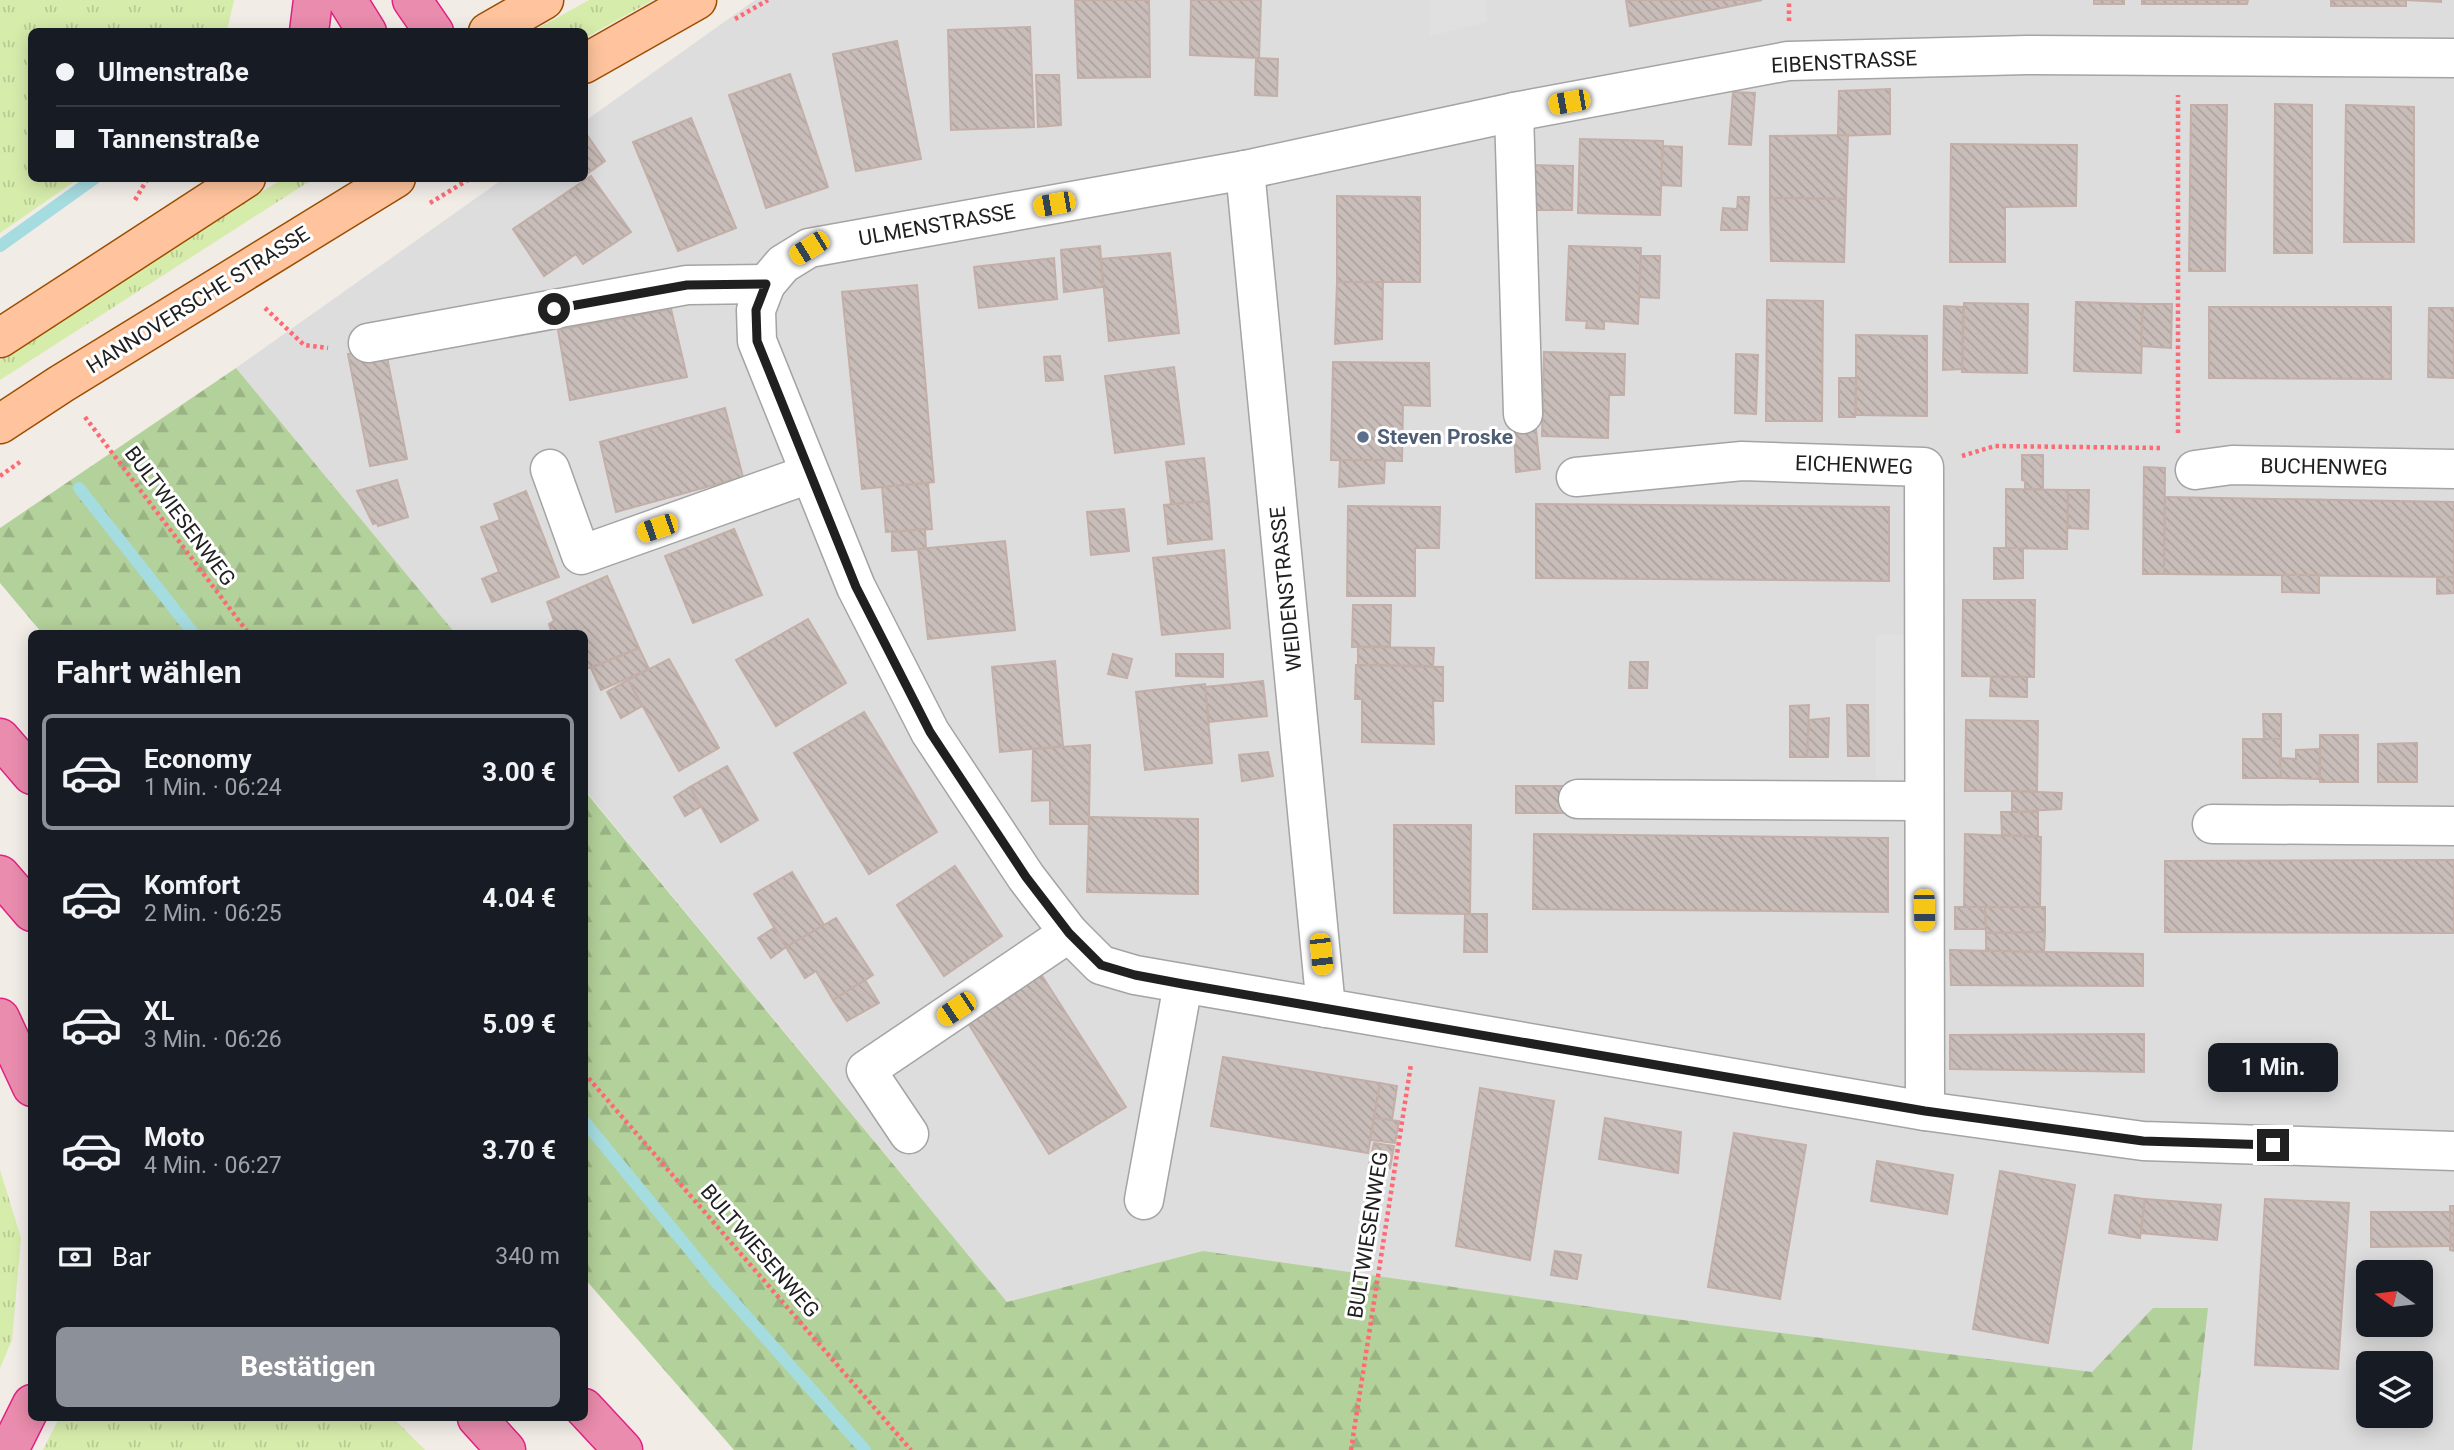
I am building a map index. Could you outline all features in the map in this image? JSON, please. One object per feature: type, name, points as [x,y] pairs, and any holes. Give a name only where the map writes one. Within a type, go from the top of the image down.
[{"type":"highway","points":[[310,28],[313,0]]},
{"type":"highway","points":[[347,0],[364,28]]},
{"type":"highway","points":[[412,0],[431,28]]},
{"type":"highway","points":[[0,738],[28,770]]},
{"type":"highway","points":[[0,875],[28,907]]},
{"type":"highway","points":[[0,1018],[28,1078]]},
{"type":"highway","points":[[9,1450],[28,1412]]},
{"type":"highway","points":[[588,1412],[623,1450]]},
{"type":"highway","points":[[480,1421],[506,1450]]},
{"type":"main road","points":[[495,28],[544,0]]},
{"type":"main road","points":[[588,62],[697,0]]},
{"type":"main road","points":[[0,338],[240,182]]},
{"type":"main road","name":"HANNOVERSCHE STRASSE","points":[[0,424],[389,182]]},
{"type":"street","name":"EIBENSTRASSE","points":[[1245,170],[1514,112],[1788,61],[2027,55],[2454,58]]},
{"type":"street","points":[[1514,112],[1523,414]]},
{"type":"street","name":"ULMENSTRASSE","points":[[1245,170],[809,248],[783,264],[766,284],[756,310],[757,341],[809,474],[856,587],[930,732],[1026,877],[1069,933],[1101,965],[1183,984],[1925,1111],[2143,1141],[2454,1151]]},
{"type":"street","name":"WEIDENSTRASSE","points":[[1245,170],[1326,1008]]},
{"type":"street","points":[[368,343],[687,285],[766,284]]},
{"type":"street","name":"EICHENWEG","points":[[1576,477],[1742,461],[1924,467],[1925,1111]]},
{"type":"street","name":"BUCHENWEG","points":[[2195,470],[2232,465],[2454,468]]},
{"type":"street","points":[[550,469],[582,555],[809,474]]},
{"type":"street","points":[[1578,799],[1923,801]]},
{"type":"street","points":[[2212,824],[2454,826]]},
{"type":"street","points":[[909,1134],[866,1070],[1069,933]]},
{"type":"street","points":[[1144,1200],[1183,984]]},
{"type":"path","points":[[2178,55],[2178,434]]},
{"type":"path","points":[[262,305],[304,345],[332,348],[368,343]]},
{"type":"path","name":"BULTWIESENWEG","points":[[86,418],[246,630]]},
{"type":"path","points":[[1924,467],[1995,446],[2165,448]]},
{"type":"path","name":"BULTWIESENWEG","points":[[1350,1450],[1418,1025]]},
{"type":"path","name":"BULTWIESENWEG","points":[[588,1078],[911,1450]]},
{"type":"shaded area","points":[[755,0],[2454,0],[2454,1450],[1087,1450],[1007,1302],[588,794],[588,630],[453,630],[236,368],[499,182],[588,182],[588,119]]},
{"type":"shaded area","points":[[1429,0],[1485,0],[1487,22],[1430,36]]},
{"type":"shaded area","points":[[1907,634],[1908,787],[1876,786],[1876,635]]},
{"type":"green space","points":[[0,0],[234,0],[228,28],[28,28],[28,182],[74,182],[0,233]]},
{"type":"green space","points":[[589,0],[653,0],[588,36],[588,28],[538,28]]},
{"type":"green space","points":[[277,182],[308,182],[0,380],[0,360]]},
{"type":"green space","points":[[236,368],[453,630],[39,630],[0,583],[0,528]]},
{"type":"green space","points":[[588,795],[1007,1302],[1203,1251],[1711,1324],[2092,1372],[2153,1308],[2208,1308],[2192,1450],[734,1450],[588,1282]]},
{"type":"green space","points":[[0,1170],[21,1238],[12,1340],[0,1368]]},
{"type":"green space","points":[[58,1421],[396,1421],[425,1450],[43,1450]]},
{"type":"building","points":[[1075,0],[1149,0],[1150,77],[1078,78]]},
{"type":"building","points":[[1191,0],[1261,0],[1259,58],[1190,55]]},
{"type":"building","points":[[1626,0],[1762,0],[1630,26]]},
{"type":"building","points":[[2094,0],[2124,0],[2124,4],[2094,4]]},
{"type":"building","points":[[2142,0],[2248,0],[2247,4],[2142,4]]},
{"type":"building","points":[[2331,0],[2406,0],[2406,6],[2331,6]]},
{"type":"building","points":[[2406,0],[2441,0],[2441,2]]},
{"type":"building","points":[[1030,27],[1034,127],[951,130],[948,30]]},
{"type":"building","points":[[897,41],[921,159],[856,171],[833,54]]},
{"type":"building","points":[[1256,58],[1278,59],[1277,96],[1255,95]]},
{"type":"building","points":[[790,74],[828,187],[766,208],[729,95]]},
{"type":"building","points":[[1036,75],[1059,75],[1061,125],[1038,127]]},
{"type":"building","points":[[1890,89],[1890,134],[1838,136],[1839,91]]},
{"type":"building","points":[[1733,92],[1755,93],[1751,145],[1729,144]]},
{"type":"building","points":[[2275,104],[2312,105],[2312,253],[2274,253]]},
{"type":"building","points":[[2191,105],[2227,105],[2225,271],[2189,271]]},
{"type":"building","points":[[2346,105],[2414,107],[2414,242],[2344,242]]},
{"type":"building","points":[[691,118],[736,228],[678,251],[633,142]]},
{"type":"building","points":[[1848,135],[1846,199],[1770,198],[1770,136]]},
{"type":"building","points":[[588,136],[605,161],[588,173]]},
{"type":"building","points":[[1580,139],[1663,141],[1660,215],[1578,213]]},
{"type":"building","points":[[1951,144],[2077,145],[2076,206],[2005,207],[2005,262],[1950,262]]},
{"type":"building","points":[[1663,146],[1682,147],[1681,186],[1661,185]]},
{"type":"building","points":[[1528,165],[1573,166],[1572,210],[1531,210]]},
{"type":"building","points":[[591,176],[631,232],[583,264],[576,254],[544,276],[513,229],[582,182],[588,182]]},
{"type":"building","points":[[1337,196],[1420,197],[1420,282],[1337,282]]},
{"type":"building","points":[[1738,197],[1749,197],[1747,230],[1721,230],[1723,208],[1737,209]]},
{"type":"building","points":[[1770,198],[1846,199],[1844,262],[1771,261]]},
{"type":"building","points":[[1100,246],[1103,287],[1064,292],[1061,250]]},
{"type":"building","points":[[1569,246],[1641,248],[1638,324],[1604,321],[1604,329],[1586,328],[1587,321],[1566,320]]},
{"type":"building","points":[[1170,253],[1179,333],[1109,341],[1101,259]]},
{"type":"building","points":[[1641,256],[1660,256],[1659,298],[1639,297]]},
{"type":"building","points":[[1054,258],[1057,299],[979,308],[974,267]]},
{"type":"building","points":[[1337,282],[1383,282],[1382,339],[1335,344]]},
{"type":"building","points":[[917,285],[934,482],[862,489],[842,292]]},
{"type":"building","points":[[1767,300],[1823,301],[1822,421],[1766,421]]},
{"type":"building","points":[[2076,302],[2143,304],[2141,373],[2074,371]]},
{"type":"building","points":[[1964,303],[2028,304],[2027,373],[1962,372]]},
{"type":"building","points":[[2143,304],[2172,304],[2171,348],[2141,346]]},
{"type":"building","points":[[1944,306],[1963,307],[1962,369],[1943,370]]},
{"type":"building","points":[[2209,307],[2391,307],[2391,379],[2209,378]]},
{"type":"building","points":[[2429,308],[2454,308],[2454,378],[2428,377]]},
{"type":"building","points":[[671,309],[687,377],[570,400],[558,330]]},
{"type":"building","points":[[1856,335],[1927,336],[1927,416],[1856,415]]},
{"type":"building","points":[[385,347],[407,459],[370,466],[348,354]]},
{"type":"building","points":[[1544,352],[1625,354],[1624,395],[1609,395],[1608,438],[1542,436]]},
{"type":"building","points":[[1736,354],[1758,355],[1756,414],[1735,413]]},
{"type":"building","points":[[1060,356],[1063,380],[1046,381],[1044,357]]},
{"type":"building","points":[[1333,362],[1429,363],[1430,406],[1403,405],[1402,461],[1331,460]]},
{"type":"building","points":[[1174,367],[1184,444],[1115,453],[1105,376]]},
{"type":"building","points":[[1839,378],[1856,378],[1855,417],[1839,417]]},
{"type":"building","points":[[725,408],[743,477],[616,512],[600,442]]},
{"type":"building","points":[[1536,429],[1540,469],[1516,472],[1514,431]]},
{"type":"building","points":[[2022,455],[2043,455],[2043,489],[2025,489],[2025,481],[2022,480]]},
{"type":"building","points":[[1204,458],[1209,501],[1171,504],[1166,462]]},
{"type":"building","points":[[1340,460],[1385,460],[1384,483],[1339,487]]},
{"type":"building","points":[[2144,467],[2165,468],[2164,574],[2143,574]]},
{"type":"building","points":[[397,480],[408,517],[378,526],[377,523],[373,524],[357,491]]},
{"type":"building","points":[[928,483],[932,529],[886,532],[882,487]]},
{"type":"building","points":[[2006,489],[2068,490],[2067,549],[2006,548]]},
{"type":"building","points":[[2068,490],[2089,490],[2088,529],[2068,528]]},
{"type":"building","points":[[526,491],[559,577],[492,602],[482,579],[499,572],[481,527],[500,520],[494,504]]},
{"type":"building","points":[[2165,497],[2454,502],[2454,577],[2164,574]]},
{"type":"building","points":[[1209,501],[1212,539],[1168,544],[1164,505]]},
{"type":"building","points":[[1536,504],[1889,507],[1889,581],[1536,578]]},
{"type":"building","points":[[1348,506],[1440,507],[1439,548],[1415,548],[1415,596],[1347,596]]},
{"type":"building","points":[[1124,509],[1129,551],[1091,555],[1087,512]]},
{"type":"building","points":[[734,529],[762,595],[693,623],[665,556]]},
{"type":"building","points":[[925,529],[926,549],[892,551],[892,532]]},
{"type":"building","points":[[1005,541],[1015,630],[928,639],[918,549]]},
{"type":"building","points":[[1994,548],[2023,548],[2023,578],[1994,579]]},
{"type":"building","points":[[1224,550],[1230,628],[1162,635],[1153,558]]},
{"type":"building","points":[[2282,575],[2319,575],[2319,593],[2282,592]]},
{"type":"building","points":[[607,576],[639,648],[588,668],[588,630],[551,630],[549,624],[554,621],[547,602]]},
{"type":"building","points":[[2437,577],[2454,577],[2454,593],[2437,594]]},
{"type":"building","points":[[1963,600],[2035,600],[2034,677],[1962,676]]},
{"type":"building","points":[[1353,605],[1391,605],[1390,646],[1352,647]]},
{"type":"building","points":[[808,619],[846,683],[776,726],[736,660]]},
{"type":"building","points":[[1358,647],[1434,648],[1433,666],[1358,665]]},
{"type":"building","points":[[639,648],[649,669],[601,690],[591,668]]},
{"type":"building","points":[[1113,654],[1132,659],[1127,678],[1108,674]]},
{"type":"building","points":[[1176,654],[1223,654],[1223,677],[1176,676]]},
{"type":"building","points":[[669,659],[719,748],[679,771],[628,680]]},
{"type":"building","points":[[1055,661],[1063,746],[1000,752],[992,667]]},
{"type":"building","points":[[1630,662],[1648,662],[1647,688],[1629,688]]},
{"type":"building","points":[[1356,665],[1443,667],[1443,701],[1433,701],[1434,744],[1362,742],[1362,699],[1355,699]]},
{"type":"building","points":[[1991,677],[2027,677],[2027,697],[1990,696]]},
{"type":"building","points":[[628,680],[642,706],[621,718],[607,692]]},
{"type":"building","points":[[1263,681],[1267,716],[1209,722],[1205,687]]},
{"type":"building","points":[[1205,684],[1212,763],[1145,770],[1136,692]]},
{"type":"building","points":[[1809,705],[1807,757],[1790,757],[1790,706]]},
{"type":"building","points":[[1847,705],[1868,705],[1869,756],[1848,756]]},
{"type":"building","points":[[864,712],[937,832],[869,874],[794,753]]},
{"type":"building","points":[[2263,714],[2281,714],[2281,739],[2264,739]]},
{"type":"building","points":[[1829,718],[1828,757],[1807,757],[1809,720]]},
{"type":"building","points":[[1966,720],[2038,721],[2037,791],[1965,791]]},
{"type":"building","points":[[2320,735],[2358,735],[2358,782],[2320,782]]},
{"type":"building","points":[[2243,739],[2281,739],[2281,778],[2243,778]]},
{"type":"building","points":[[2417,743],[2417,782],[2378,782],[2378,744]]},
{"type":"building","points":[[1090,745],[1089,824],[1050,824],[1050,800],[1032,801],[1033,749]]},
{"type":"building","points":[[2320,749],[2319,779],[2281,778],[2280,758],[2296,759],[2296,750]]},
{"type":"building","points":[[1268,752],[1273,776],[1242,781],[1239,755]]},
{"type":"building","points":[[727,766],[758,820],[721,842],[690,787]]},
{"type":"building","points":[[1516,786],[1568,786],[1568,813],[1516,813]]},
{"type":"building","points":[[690,787],[700,807],[685,816],[674,797]]},
{"type":"building","points":[[2012,791],[2062,793],[2061,809],[2012,812]]},
{"type":"building","points":[[2001,812],[2038,812],[2038,836],[2002,835]]},
{"type":"building","points":[[1089,817],[1198,819],[1198,894],[1087,892]]},
{"type":"building","points":[[1394,825],[1471,825],[1470,914],[1394,913]]},
{"type":"building","points":[[1534,834],[1888,838],[1888,912],[1533,909]]},
{"type":"building","points":[[1965,834],[2041,837],[2040,907],[1964,907]]},
{"type":"building","points":[[2454,860],[2454,933],[2165,932],[2165,861]]},
{"type":"building","points":[[955,866],[1002,936],[944,976],[897,905]]},
{"type":"building","points":[[792,872],[824,925],[786,947],[754,894]]},
{"type":"building","points":[[1955,907],[1985,907],[1986,929],[1955,929]]},
{"type":"building","points":[[1985,907],[2045,907],[2045,932],[1986,933]]},
{"type":"building","points":[[1465,914],[1487,914],[1487,952],[1464,952]]},
{"type":"building","points":[[836,918],[873,975],[833,1000],[816,971],[805,978],[786,947]]},
{"type":"building","points":[[774,928],[786,947],[771,958],[758,938]]},
{"type":"building","points":[[2045,932],[2044,952],[1986,951],[1986,933]]},
{"type":"building","points":[[1950,950],[2143,954],[2143,986],[1951,985]]},
{"type":"building","points":[[1037,968],[1126,1107],[1049,1154],[963,1015]]},
{"type":"building","points":[[865,980],[879,1003],[847,1021],[833,1000]]},
{"type":"building","points":[[2144,1034],[2144,1072],[1950,1069],[1950,1035]]},
{"type":"building","points":[[1223,1057],[1380,1083],[1368,1153],[1211,1126]]},
{"type":"building","points":[[1380,1083],[1397,1086],[1392,1120],[1374,1118]]},
{"type":"building","points":[[1480,1088],[1554,1101],[1530,1260],[1456,1246]]},
{"type":"building","points":[[1374,1118],[1399,1121],[1395,1143],[1370,1140]]},
{"type":"building","points":[[1605,1118],[1681,1132],[1678,1173],[1599,1159]]},
{"type":"building","points":[[1734,1133],[1806,1145],[1780,1299],[1708,1287]]},
{"type":"building","points":[[1374,1143],[1394,1146],[1390,1168],[1369,1165]]},
{"type":"building","points":[[1877,1161],[1953,1175],[1947,1214],[1871,1201]]},
{"type":"building","points":[[2000,1171],[2075,1185],[2048,1343],[1973,1329]]},
{"type":"building","points":[[2115,1195],[2145,1199],[2140,1238],[2109,1233]]},
{"type":"building","points":[[2145,1199],[2221,1205],[2217,1240],[2141,1233]]},
{"type":"building","points":[[2265,1199],[2349,1203],[2338,1369],[2255,1365]]},
{"type":"building","points":[[2450,1206],[2454,1206],[2454,1251],[2450,1250]]},
{"type":"building","points":[[2371,1212],[2450,1212],[2451,1246],[2371,1247]]},
{"type":"building","points":[[1555,1251],[1581,1255],[1577,1279],[1551,1275]]},
{"type":"waterway","points":[[0,246],[89,182]]},
{"type":"waterway","points":[[79,488],[191,630]]},
{"type":"waterway","points":[[588,1126],[716,1282],[865,1450]]},
{"type":"place","name":"Steven Proske","points":[[1363,437]]},
{"type":"route","points":[[554,309],[687,285],[766,284],[756,310],[757,341],[856,587],[930,732],[1026,877],[1069,933],[1101,965],[1183,984],[1925,1111],[2143,1141],[2273,1145]]}]
